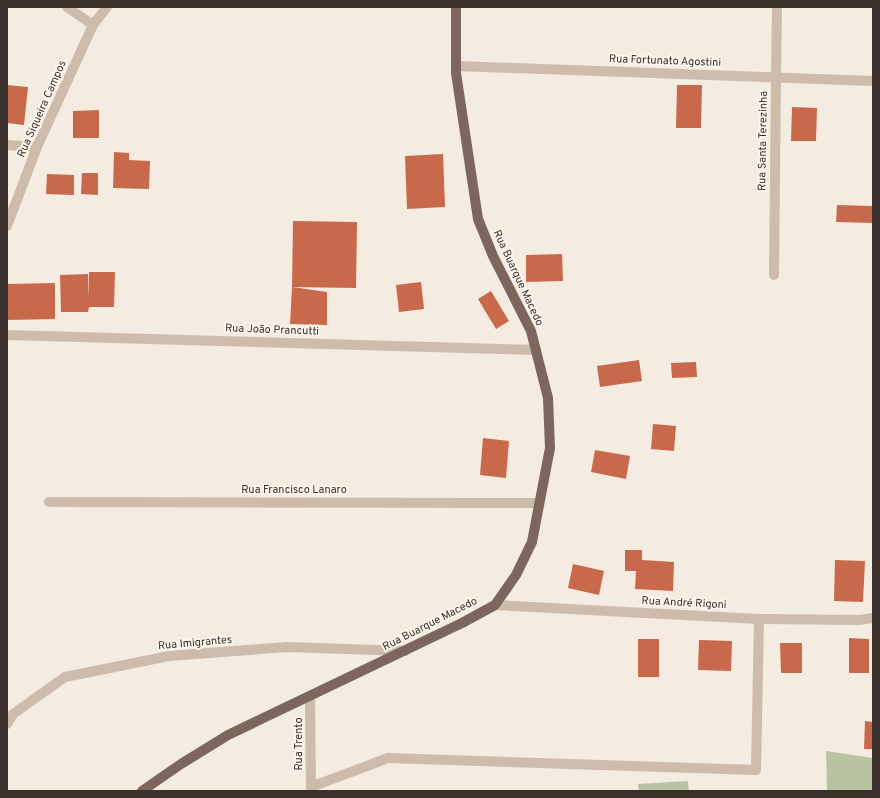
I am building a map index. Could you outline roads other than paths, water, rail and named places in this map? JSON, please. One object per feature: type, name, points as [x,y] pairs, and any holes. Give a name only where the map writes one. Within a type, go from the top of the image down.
[{"type":"main road","name":"Rua Buarque Macedo","points":[[142,791],[181,764],[228,735],[405,651],[495,605],[516,575],[532,542],[550,448],[548,398],[530,331],[493,256],[478,220],[457,81],[456,7]]},
{"type":"street","points":[[67,7],[93,25]]},
{"type":"street","name":"Rua Siqueira Campos","points":[[7,226],[37,147],[93,25],[107,7]]},
{"type":"street","name":"Rua Santa Terezinha","points":[[774,275],[777,7]]},
{"type":"street","name":"Rua Fortunato Agostini","points":[[456,66],[873,81]]},
{"type":"street","points":[[7,145],[37,147]]},
{"type":"street","name":"Rua João Prancutti","points":[[7,334],[536,350]]},
{"type":"street","name":"Rua Francisco Lanaro","points":[[49,502],[539,503]]},
{"type":"street","name":"Rua André Rigoni","points":[[495,605],[759,619],[859,620],[873,618]]},
{"type":"street","points":[[311,789],[388,758],[756,770],[759,619]]},
{"type":"street","name":"Rua Imigrantes","points":[[7,724],[13,714],[65,677],[169,656],[287,647],[405,651]]},
{"type":"street","name":"Rua Trento","points":[[310,696],[311,789]]}]
